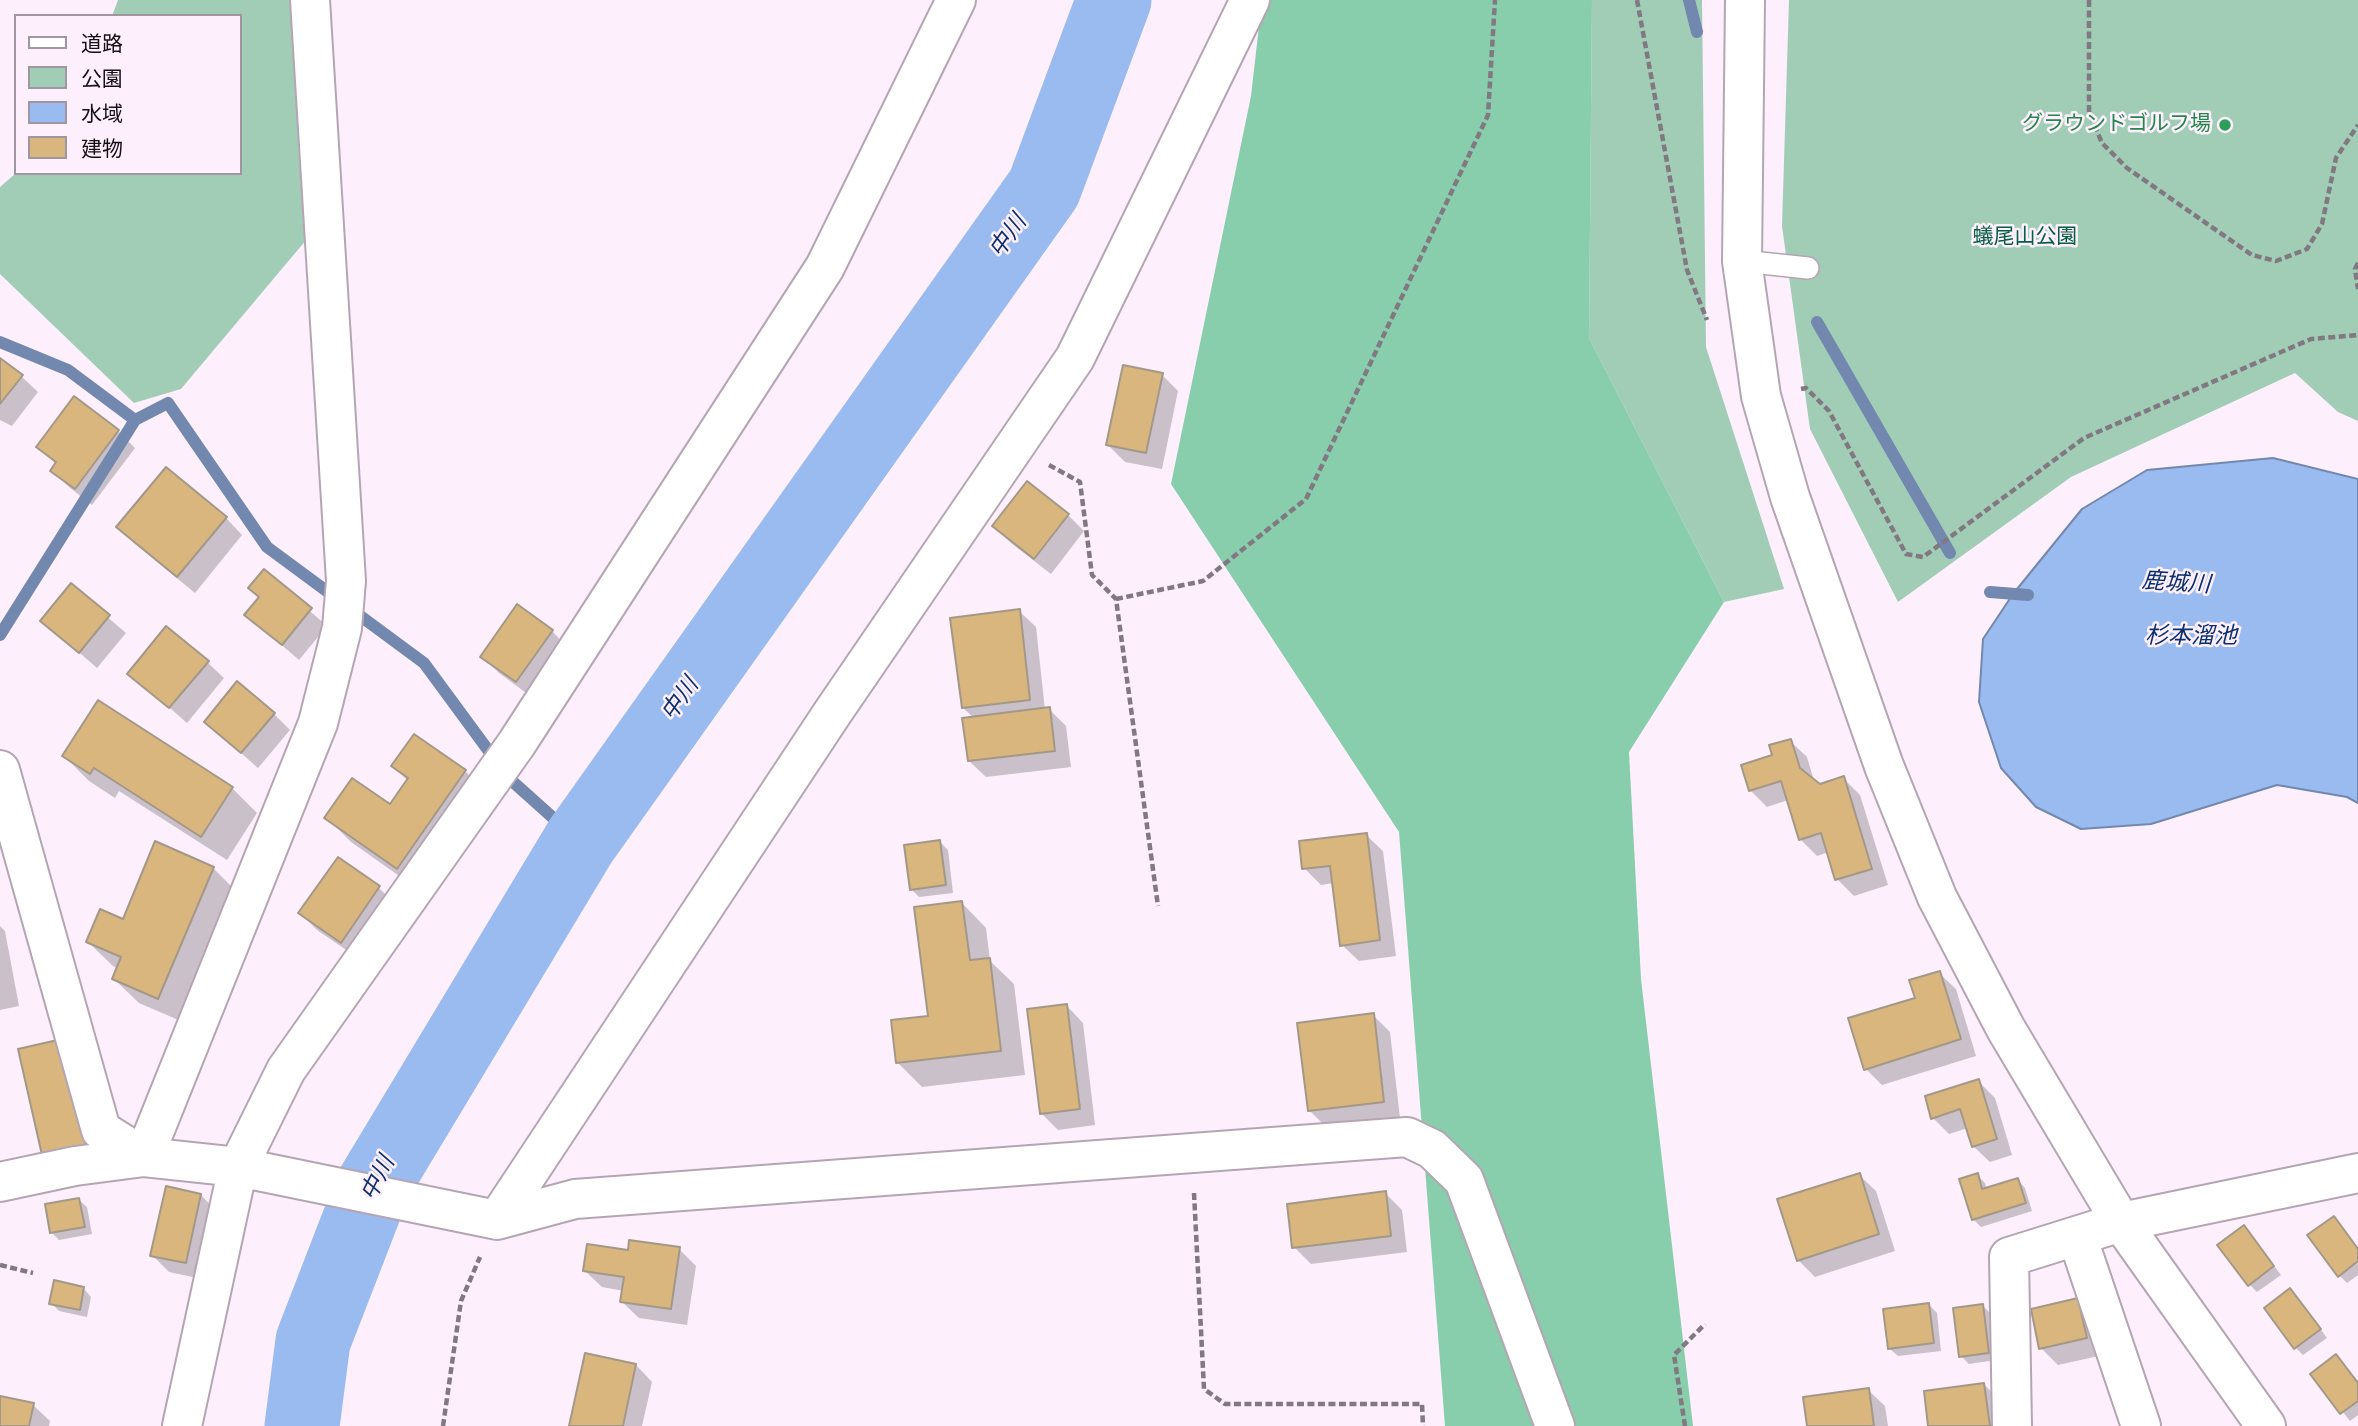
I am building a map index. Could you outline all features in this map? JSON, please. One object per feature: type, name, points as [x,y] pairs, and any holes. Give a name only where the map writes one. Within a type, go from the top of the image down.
[{"type":"street","points":[[144,1157],[318,723],[342,628],[346,581],[310,0]]},
{"type":"street","points":[[182,1426],[238,1167],[285,1070],[517,743],[824,267],[957,0]]},
{"type":"street","points":[[497,1220],[833,712],[1075,358],[1251,0]]},
{"type":"street","points":[[1745,0],[1742,261],[1761,396],[1790,496],[1879,753],[1937,897],[2006,1029],[2121,1222],[2266,1426]]},
{"type":"street","points":[[0,770],[101,1130],[144,1157]]},
{"type":"street","points":[[0,1182],[144,1157],[238,1167],[497,1220],[575,1199],[1407,1137],[1432,1149],[1464,1180],[1555,1426]]},
{"type":"street","points":[[2012,1426],[2009,1256],[2121,1222],[2358,1174]]},
{"type":"street","points":[[2077,1236],[2141,1426]]},
{"type":"lane","points":[[1742,261],[1808,268]]},
{"type":"path","points":[[1116,600],[1203,581],[1306,499],[1488,115],[1495,0]]},
{"type":"path","points":[[1637,0],[1687,270],[1710,328]]},
{"type":"path","points":[[2089,0],[2089,112],[2102,143],[2127,168],[2252,255],[2276,261],[2307,249],[2322,224],[2336,158],[2358,125]]},
{"type":"path","points":[[2358,263],[2355,269],[2358,289]]},
{"type":"path","points":[[1761,396],[1806,388],[1829,411],[1906,554],[1923,557],[2084,438],[2311,339],[2358,335]]},
{"type":"path","points":[[1014,446],[1080,482],[1092,575],[1116,600],[1158,906]]},
{"type":"path","points":[[1192,1154],[1204,1389],[1225,1404],[1422,1404],[1423,1426]]},
{"type":"path","points":[[443,1426],[461,1301],[497,1220]]},
{"type":"path","points":[[0,1265],[33,1273]]},
{"type":"path","points":[[1685,1426],[1674,1355],[1705,1324]]},
{"type":"green space","points":[[118,0],[293,0],[312,233],[181,389],[134,403],[0,274],[0,187],[14,175],[242,175],[242,14],[113,14]]},
{"type":"green space","points":[[1262,0],[1592,0],[1589,338],[1724,602],[1629,752],[1641,979],[1693,1426],[1445,1426],[1399,832],[1171,484],[1251,96]]},
{"type":"green space","points":[[1592,0],[1702,0],[1706,347],[1784,589],[1724,602],[1589,338]]},
{"type":"green space","name":"蟻尾山公園","points":[[1789,0],[2358,0],[2358,421],[2338,412],[2295,373],[2071,477],[1898,602],[1810,429],[1782,226]]},
{"type":"water","name":"杉本溜池","points":[[2273,458],[2358,479],[2358,803],[2347,797],[2277,785],[2151,824],[2081,829],[2036,807],[2001,768],[1979,702],[1983,639],[2013,594],[2082,509],[2147,470]]},
{"type":"water","points":[[281,1409],[318,1421],[318,1426],[280,1426]]},
{"type":"building","points":[[0,358],[23,375],[0,404]]},
{"type":"building","points":[[1123,365],[1163,373],[1146,453],[1106,445]]},
{"type":"building","points":[[74,396],[119,430],[75,489],[50,471],[56,462],[36,447]]},
{"type":"building","points":[[166,467],[227,517],[177,577],[116,527]]},
{"type":"building","points":[[1027,481],[1069,514],[1034,559],[992,526]]},
{"type":"building","points":[[264,569],[312,608],[282,645],[244,615],[259,597],[248,588]]},
{"type":"building","points":[[71,583],[110,615],[79,653],[40,621]]},
{"type":"building","points":[[517,604],[553,630],[516,682],[480,657]]},
{"type":"building","points":[[1020,609],[1030,700],[962,708],[950,618]]},
{"type":"building","points":[[166,626],[209,661],[169,708],[127,674]]},
{"type":"building","points":[[237,681],[275,713],[241,753],[204,722]]},
{"type":"building","points":[[98,700],[233,787],[201,837],[94,768],[90,774],[62,756]]},
{"type":"building","points":[[1050,707],[1055,751],[968,761],[962,718]]},
{"type":"building","points":[[414,734],[466,770],[397,869],[324,818],[352,778],[390,804],[408,778],[391,766]]},
{"type":"building","points":[[1791,739],[1800,768],[1820,784],[1844,776],[1872,869],[1835,880],[1821,833],[1799,840],[1781,781],[1749,791],[1741,765],[1772,755],[1769,745]]},
{"type":"building","points":[[1367,833],[1380,940],[1340,946],[1330,866],[1302,869],[1299,841]]},
{"type":"building","points":[[940,840],[946,885],[910,890],[904,845]]},
{"type":"building","points":[[155,841],[214,867],[158,999],[112,979],[121,957],[86,942],[100,909],[123,919]]},
{"type":"building","points":[[338,857],[380,886],[341,943],[298,913]]},
{"type":"building","points":[[962,901],[970,960],[990,958],[1001,1051],[896,1063],[891,1020],[928,1016],[914,907]]},
{"type":"building","points":[[1940,971],[1961,1039],[1864,1070],[1848,1018],[1915,998],[1909,980]]},
{"type":"building","points":[[1067,1004],[1080,1109],[1040,1114],[1027,1009]]},
{"type":"building","points":[[1374,1013],[1384,1102],[1308,1111],[1297,1023]]},
{"type":"building","points":[[62,1039],[86,1145],[42,1155],[18,1049]]},
{"type":"building","points":[[1979,1079],[1997,1139],[1972,1147],[1960,1109],[1931,1119],[1925,1096]]},
{"type":"building","points":[[1860,1173],[1879,1234],[1797,1261],[1777,1199]]},
{"type":"building","points":[[1978,1173],[1982,1189],[2018,1178],[2026,1203],[1972,1220],[1959,1179]]},
{"type":"building","points":[[166,1186],[201,1194],[186,1263],[150,1256]]},
{"type":"building","points":[[1386,1191],[1391,1236],[1292,1248],[1287,1204]]},
{"type":"building","points":[[79,1198],[85,1227],[50,1233],[45,1204]]},
{"type":"building","points":[[2334,1216],[2358,1249],[2358,1261],[2338,1277],[2307,1235]]},
{"type":"building","points":[[2244,1225],[2274,1266],[2248,1286],[2217,1245]]},
{"type":"building","points":[[629,1240],[680,1247],[671,1309],[620,1302],[624,1277],[583,1271],[587,1244],[628,1250]]},
{"type":"building","points":[[54,1280],[84,1287],[80,1310],[49,1304]]},
{"type":"building","points":[[2290,1288],[2321,1329],[2294,1349],[2264,1308]]},
{"type":"building","points":[[2078,1298],[2087,1338],[2039,1349],[2031,1309]]},
{"type":"building","points":[[1929,1303],[1934,1343],[1888,1349],[1883,1309]]},
{"type":"building","points":[[1983,1304],[1989,1353],[1959,1357],[1953,1308]]},
{"type":"building","points":[[585,1353],[636,1364],[623,1426],[569,1426]]},
{"type":"building","points":[[2336,1354],[2358,1383],[2358,1401],[2340,1414],[2310,1374]]},
{"type":"building","points":[[1984,1383],[1990,1426],[1928,1426],[1924,1391]]},
{"type":"building","points":[[1869,1388],[1874,1426],[1807,1426],[1803,1397]]},
{"type":"building","points":[[0,1396],[34,1403],[29,1426],[0,1426]]},
{"type":"waterway","name":"中川","points":[[302,1426],[313,1341],[373,1186],[580,842],[1044,188],[1114,0]]},
{"type":"waterway","name":"鹿城川","points":[[1689,0],[1697,32]]},
{"type":"waterway","name":"鹿城川","points":[[1817,322],[1950,553]]},
{"type":"waterway","points":[[0,342],[68,370],[135,420],[168,403],[267,547],[424,663],[488,750]]},
{"type":"waterway","points":[[0,635],[135,420]]},
{"type":"waterway","name":"鹿城川","points":[[1990,592],[2028,595]]},
{"type":"waterway","points":[[512,781],[580,842]]},
{"type":"place","name":"グラウンドゴルフ場","points":[[2225,125]]}]
